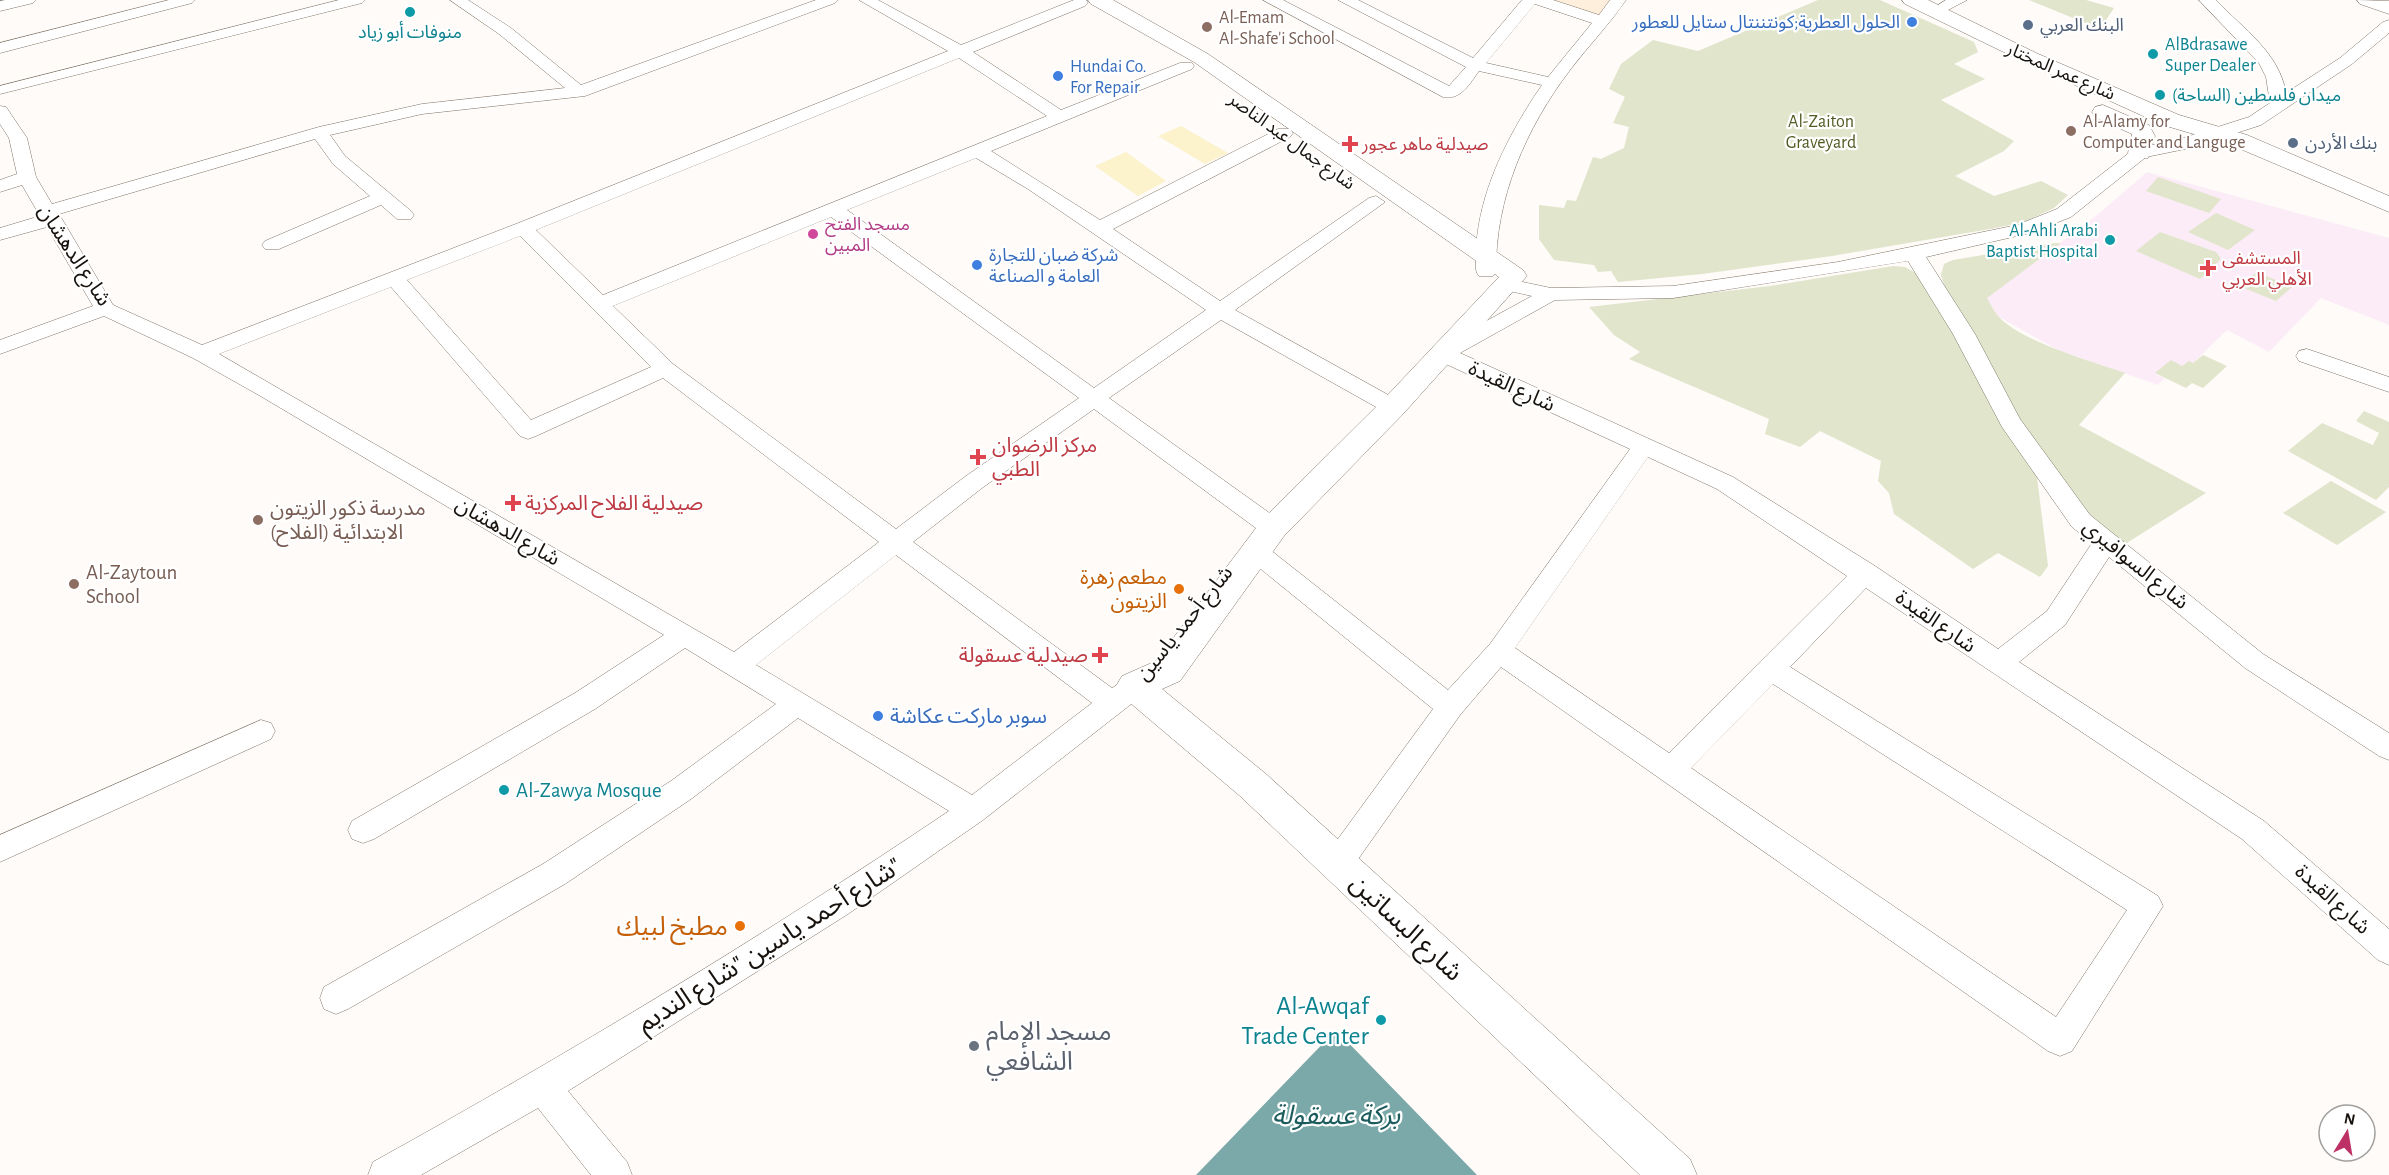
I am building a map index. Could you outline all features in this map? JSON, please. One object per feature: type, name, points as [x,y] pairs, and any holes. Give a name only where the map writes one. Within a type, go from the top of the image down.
[{"type":"main road","name":"شارع عمر المختار","points":[[1912,0],[2171,120],[2239,140],[2389,205]]},
{"type":"main road","points":[[2367,0],[2389,8]]},
{"type":"main road","name":"شارع جمال عبد الناصر","points":[[1084,1],[1186,66],[1284,133],[1376,202],[1498,272]]},
{"type":"main road","name":"شارع جمال عبد الناصر","points":[[1084,1],[1201,58],[1498,272]]},
{"type":"main road","name":"شارع عمر المختار","points":[[1943,2],[2184,112],[2214,133]]},
{"type":"main road","points":[[1992,39],[2013,70],[2026,78],[2140,130],[2144,136],[2140,153]]},
{"type":"main road","name":"شارع أحمد ياسين","points":[[1122,694],[1168,671],[1265,534],[1388,404],[1443,354],[1498,272]]},
{"type":"main road","name":"شارع أحمد ياسين","points":[[1388,404],[1430,347],[1498,272]]},
{"type":"main road","name":"شارع البساتين","points":[[1122,694],[1253,785],[1674,1175]]},
{"type":"street","points":[[0,6],[28,0]]},
{"type":"street","points":[[0,48],[187,0]]},
{"type":"street","points":[[1,89],[357,0]]},
{"type":"street","points":[[458,0],[505,31],[579,92]]},
{"type":"street","points":[[0,234],[49,216],[319,132],[422,109],[579,92],[830,0]]},
{"type":"street","points":[[867,0],[960,51],[1061,118]]},
{"type":"street","points":[[1270,0],[1443,92],[1454,91],[1530,0]]},
{"type":"street","points":[[1346,0],[1475,65],[1553,83]]},
{"type":"street","points":[[1538,0],[1604,22]]},
{"type":"street","points":[[1498,272],[1490,216],[1516,145],[1563,68],[1604,22],[1618,0]]},
{"type":"street","points":[[2208,0],[2226,22],[2264,57],[2272,70],[2279,105]]},
{"type":"street","points":[[201,353],[523,228],[1084,1]]},
{"type":"street","points":[[1498,272],[1551,294],[1673,292],[1914,254],[2023,229],[2064,213],[2095,191],[2140,153],[2184,144],[2255,121],[2346,61],[2389,25]]},
{"type":"street","points":[[602,303],[831,208],[979,152],[1186,66]]},
{"type":"street","name":"شارع الدهشان","points":[[0,111],[18,138],[27,177],[105,309],[201,353],[685,635],[974,811]]},
{"type":"street","points":[[319,132],[339,160],[404,216]]},
{"type":"street","points":[[1100,228],[1284,133]]},
{"type":"street","points":[[0,143],[18,138]]},
{"type":"street","points":[[979,152],[1100,228],[1221,311],[1388,404]]},
{"type":"street","points":[[0,186],[27,177]]},
{"type":"street","points":[[272,245],[382,198]]},
{"type":"street","points":[[735,666],[974,482],[1376,202]]},
{"type":"street","points":[[831,208],[1093,400],[1265,534],[1450,707]]},
{"type":"street","points":[[523,228],[602,303],[665,369],[897,541],[1122,694]]},
{"type":"street","name":"شارع السوافيري","points":[[1914,254],[1964,334],[2010,422],[2081,521],[2253,661],[2389,748]]},
{"type":"street","points":[[1498,272],[1553,286],[1673,292]]},
{"type":"street","points":[[395,279],[528,431],[665,369]]},
{"type":"street","points":[[1443,354],[1551,294]]},
{"type":"street","points":[[0,347],[105,309]]},
{"type":"street","name":"شارع القيدة","points":[[1443,354],[1725,483],[1866,573],[1998,664],[2253,830],[2324,890],[2389,950]]},
{"type":"street","points":[[2307,356],[2389,385]]},
{"type":"street","points":[[1338,862],[1450,707],[1499,651],[1643,447]]},
{"type":"street","points":[[1998,664],[2056,618],[2106,541]]},
{"type":"street","points":[[1672,769],[1866,573]]},
{"type":"street","points":[[363,830],[575,707],[685,635]]},
{"type":"street","points":[[1499,651],[2060,1040],[2147,906],[1771,669]]},
{"type":"street","name":"شارع أحمد ياسين \"شارع النديم\"","points":[[386,1175],[543,1087],[837,904],[974,811],[1122,694]]},
{"type":"street","points":[[336,998],[554,874],[681,790],[797,705]]},
{"type":"street","points":[[0,849],[261,731]]},
{"type":"street","points":[[543,1087],[614,1175]]},
{"type":"shaded area","points":[[1545,0],[1613,0],[1601,20]]},
{"type":"shaded area","name":"المستشفى الأهلي العربي","points":[[2147,172],[2389,238],[2389,325],[2321,298],[2269,352],[2227,330],[2193,363],[2155,374],[2165,378],[2158,385],[2058,350],[1999,317],[1986,298],[2096,216]]},
{"type":"green space","name":"Al-Zaiton Graveyard","points":[[1818,0],[1880,0],[1974,42],[1978,52],[1954,64],[1985,79],[1941,100],[2014,141],[2004,151],[1955,176],[1994,196],[2041,181],[2068,195],[2054,208],[2024,222],[1832,256],[1702,274],[1618,282],[1611,271],[1598,272],[1594,265],[1554,260],[1539,239],[1539,205],[1564,208],[1567,200],[1576,201],[1593,157],[1601,159],[1624,148],[1629,127],[1613,123],[1625,97],[1609,89],[1621,64],[1653,40],[1698,51]]},
{"type":"green space","points":[[2029,0],[2086,0],[2114,8],[2100,29]]},
{"type":"green space","points":[[2158,177],[2221,199],[2209,213],[2146,191]]},
{"type":"green space","points":[[2216,213],[2255,230],[2228,250],[2188,232]]},
{"type":"green space","points":[[2160,232],[2216,252],[2221,259],[2200,279],[2136,251]]},
{"type":"green space","points":[[2061,243],[1987,298],[1993,309],[2011,327],[2041,343],[2125,373],[2079,425],[2206,493],[2122,546],[2094,524],[2020,421],[1947,294],[1941,275],[1944,264],[1953,260]]},
{"type":"green space","points":[[1893,266],[1905,267],[1916,273],[1957,337],[2000,423],[2037,477],[2048,566],[2040,577],[1998,553],[1973,569],[1894,514],[1889,493],[1878,481],[1881,461],[1820,431],[1800,447],[1765,434],[1769,419],[1629,359],[1640,352],[1614,335],[1589,307],[1770,286]]},
{"type":"green space","points":[[2257,272],[2292,287],[2276,301],[2239,286]]},
{"type":"green space","points":[[2203,355],[2227,366],[2203,388],[2192,383],[2186,388],[2155,373],[2171,360],[2182,366],[2189,361],[2193,363]]},
{"type":"green space","points":[[2364,411],[2389,422],[2389,487],[2376,500],[2288,451],[2322,423],[2373,445],[2379,433],[2356,421]]},
{"type":"green space","points":[[2331,481],[2386,512],[2337,545],[2283,513]]},
{"type":"sand","points":[[1181,126],[1228,153],[1205,164],[1158,136]]},
{"type":"sand","points":[[1126,152],[1166,181],[1138,196],[1095,166]]},
{"type":"water","name":"بركة عسقولة","points":[[1336,1030],[1477,1175],[1196,1175]]},
{"type":"place","name":"منوفات أبو زياد","points":[[410,12]]},
{"type":"place","name":"الحلول العطرية;كونتننتال ستايل للعطور","points":[[1912,22]]},
{"type":"place","name":"البنك العربي","points":[[2028,25]]},
{"type":"place","name":"Al-Emam Al-Shafe'i School","points":[[1207,27]]},
{"type":"place","name":"AlBdrasawe Super Dealer","points":[[2153,54]]},
{"type":"place","name":"Hundai Co. For Repair","points":[[1058,76]]},
{"type":"place","name":"ميدان فلسطين (الساحة)","points":[[2160,95]]},
{"type":"place","name":"Al-Alamy for Computer and Languge","points":[[2071,131]]},
{"type":"place","name":"بنك الأردن","points":[[2293,143]]},
{"type":"place","name":"صيدلية ماهر عجور","points":[[1350,144]]},
{"type":"place","name":"مسجد الفتح المبين","points":[[813,234]]},
{"type":"place","name":"Al-Ahli Arabi Baptist Hospital","points":[[2110,240]]},
{"type":"place","name":"شركة ضبان للتجارة العامة و الصناعة","points":[[977,265]]},
{"type":"place","name":"المستشفى الأهلي العربي","points":[[2208,268]]},
{"type":"place","name":"مركز الرضوان الطبي","points":[[978,457]]},
{"type":"place","name":"صيدلية الفلاح المركزية","points":[[513,503]]},
{"type":"place","name":"مدرسة ذكور الزيتون الابتدائية (الفلاح)","points":[[258,520]]},
{"type":"place","name":"Al-Zaytoun School","points":[[74,584]]},
{"type":"place","name":"مطعم زهرة الزيتون","points":[[1179,589]]},
{"type":"place","name":"صيدلية عسقولة","points":[[1100,655]]},
{"type":"place","name":"سوبر ماركت عكاشة","points":[[878,716]]},
{"type":"place","name":"Al-Zawya Mosque","points":[[504,790]]},
{"type":"place","name":"مطبخ لبيك","points":[[740,926]]},
{"type":"place","name":"Al-Awqaf Trade Center","points":[[1381,1020]]},
{"type":"place","name":"مسجد الإمام الشافعي","points":[[974,1046]]}]
